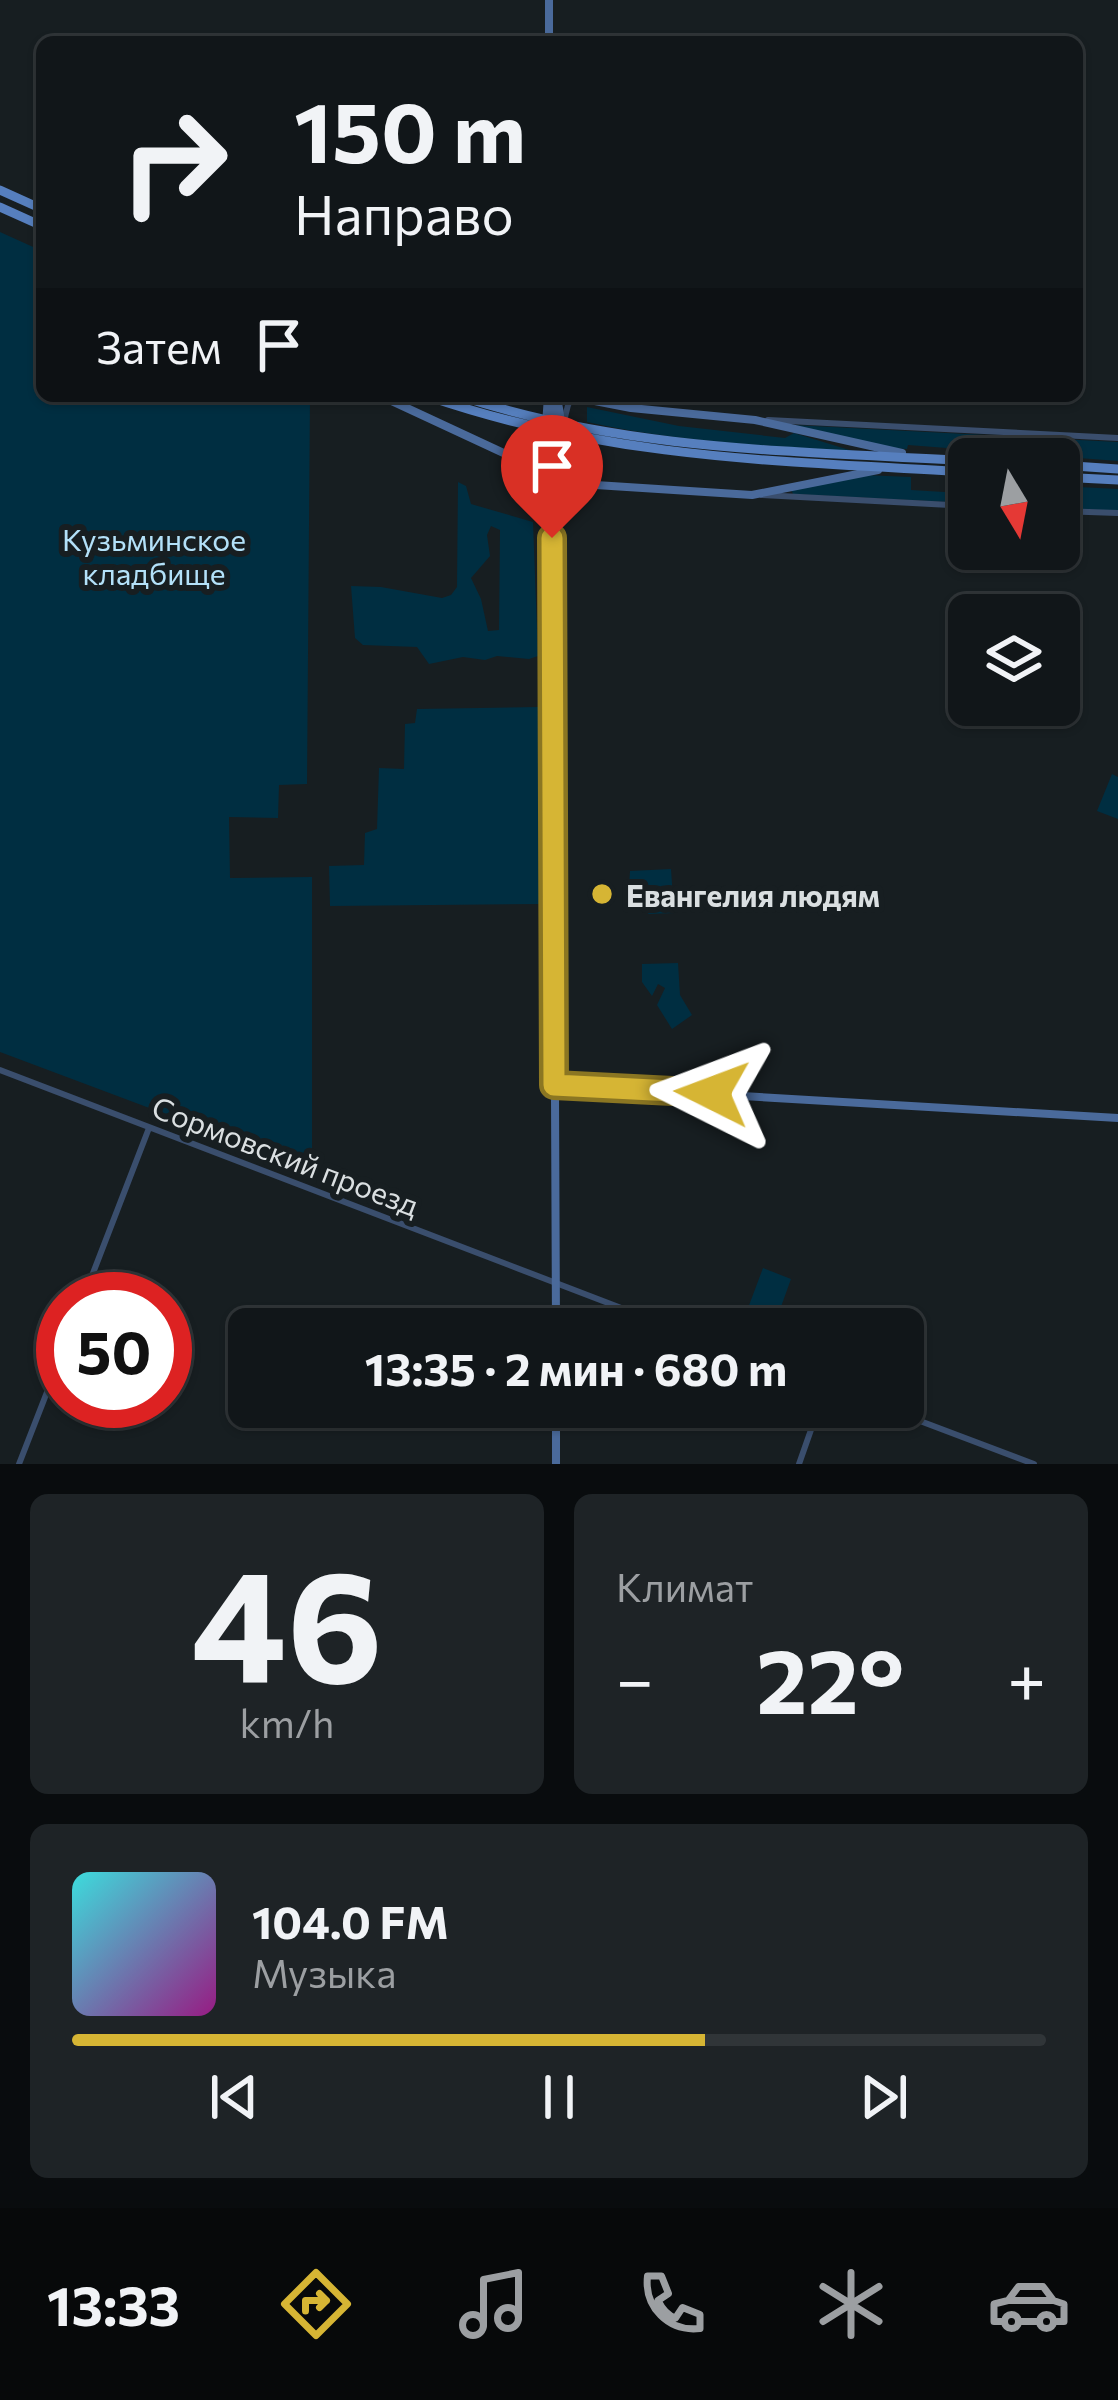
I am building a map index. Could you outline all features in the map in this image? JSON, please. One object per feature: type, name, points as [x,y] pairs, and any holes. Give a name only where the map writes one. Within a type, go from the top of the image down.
[{"type":"main road","points":[[549,0],[549,36]]},
{"type":"main road","points":[[0,190],[36,206]]},
{"type":"main road","points":[[0,207],[36,223]]},
{"type":"main road","points":[[394,402],[574,482],[752,495],[859,472],[909,468]]},
{"type":"main road","points":[[450,402],[586,435],[701,456],[948,471]]},
{"type":"main road","points":[[475,402],[523,421]]},
{"type":"main road","points":[[551,402],[544,454],[551,475],[556,1308]]},
{"type":"main road","points":[[551,475],[559,456],[556,402]]},
{"type":"main road","points":[[598,402],[755,420],[862,447],[933,458]]},
{"type":"main road","points":[[586,435],[948,459]]},
{"type":"main road","points":[[1080,466],[1118,469]]},
{"type":"main road","points":[[1080,477],[1118,480]]},
{"type":"main road","points":[[554,1085],[1118,1118]]},
{"type":"main road","points":[[556,1428],[556,1464]]},
{"type":"street","points":[[568,402],[566,469],[574,482]]},
{"type":"street","points":[[755,420],[1118,438]]},
{"type":"street","points":[[752,495],[948,505]]},
{"type":"street","points":[[1080,512],[1118,514]]},
{"type":"street","name":"Сормовский проезд","points":[[0,1070],[621,1308]]},
{"type":"street","points":[[93,1272],[149,1128]]},
{"type":"street","points":[[19,1464],[36,1420]]},
{"type":"street","points":[[924,1422],[1034,1464]]},
{"type":"street","points":[[799,1464],[812,1428]]},
{"type":"green space","name":"Кузьминское кладбище","points":[[0,232],[36,248],[36,402],[310,402],[307,784],[279,785],[278,818],[229,817],[230,878],[312,877],[312,1169],[0,1052]]},
{"type":"green space","points":[[587,407],[679,426],[785,438],[794,433],[856,452],[620,429],[587,422]]},
{"type":"green space","points":[[794,425],[1042,438],[948,438],[948,448],[872,447]]},
{"type":"green space","points":[[1080,440],[1118,442],[1118,461],[1080,458]]},
{"type":"green space","points":[[864,475],[911,477],[911,490],[948,492],[948,502],[793,494],[791,489]]},
{"type":"green space","points":[[458,482],[466,486],[471,504],[533,522],[538,656],[463,657],[429,664],[417,647],[363,645],[355,638],[351,586],[442,598],[457,587]],"holes":[[[491,526],[500,530],[499,630],[488,631],[471,578],[490,556],[487,535]]]},
{"type":"green space","points":[[1080,487],[1118,489],[1118,511],[1080,509]]},
{"type":"green space","points":[[539,707],[541,904],[330,906],[329,866],[364,865],[365,833],[377,829],[379,768],[404,769],[405,724],[415,723],[417,709]]},
{"type":"green space","points":[[1112,774],[1118,777],[1118,819],[1097,811]]},
{"type":"green space","points":[[671,869],[674,913],[649,914],[628,900],[630,871]]},
{"type":"green space","points":[[678,963],[680,995],[692,1015],[672,1029],[657,1005],[665,988],[658,984],[652,996],[642,982],[642,964]]},
{"type":"green space","points":[[763,1268],[791,1279],[781,1308],[748,1308]]},
{"type":"place","name":"Евангелия людям","points":[[602,894]]},
{"type":"route","points":[[552,538],[554,1085],[712,1093]]}]
